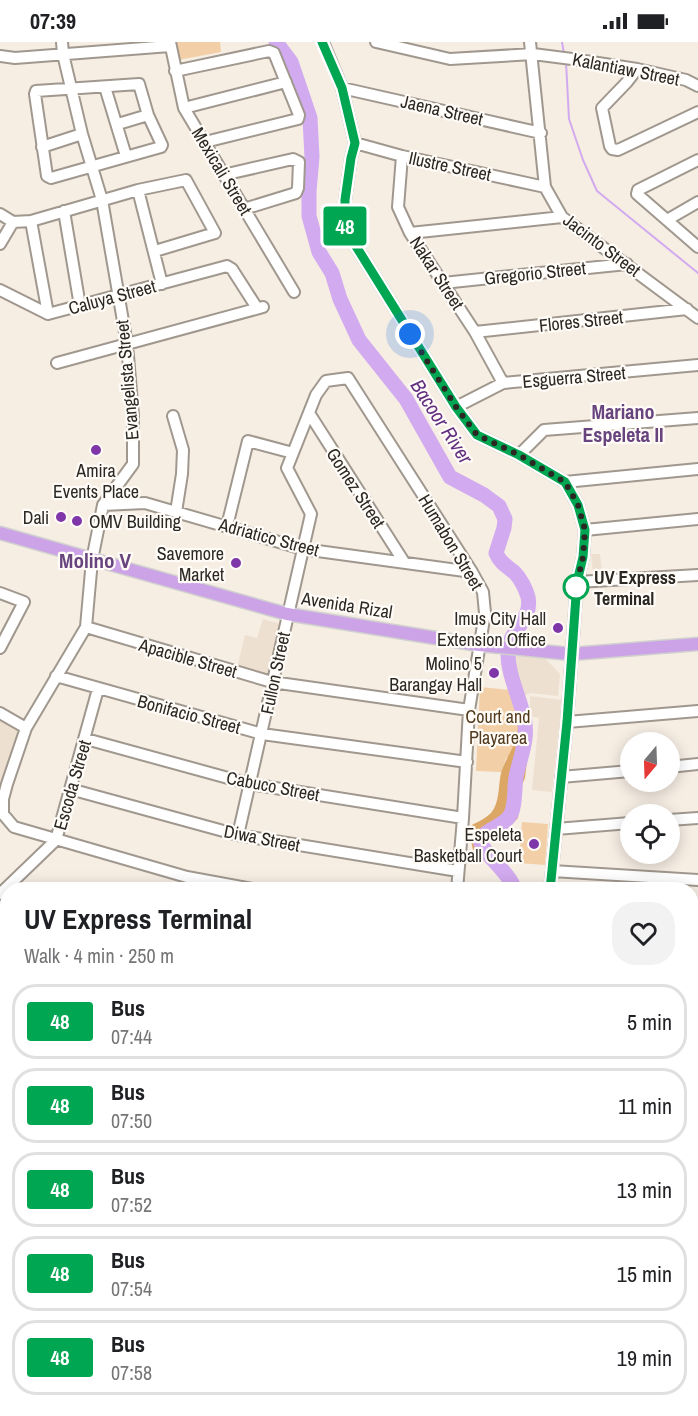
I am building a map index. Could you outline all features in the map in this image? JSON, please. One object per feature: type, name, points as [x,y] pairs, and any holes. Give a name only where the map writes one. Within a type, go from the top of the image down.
[{"type":"main road","name":"Avenida Rizal","points":[[0,533],[287,614],[479,645],[571,654],[698,644]]},
{"type":"street","name":"Evangelista Street","points":[[56,840],[14,827],[3,813],[3,799],[26,728],[86,627],[92,560],[104,505],[133,464],[133,415],[127,344],[102,200],[70,88],[62,42]]},
{"type":"street","points":[[322,42],[342,88],[355,143],[345,200],[345,225],[354,243],[456,407],[477,435],[519,455],[565,482],[578,505],[585,530],[583,557],[577,582],[567,722],[551,882]]},
{"type":"street","name":"Kalantiaw Street","points":[[376,42],[454,59],[533,54],[637,69],[686,80],[698,86]]},
{"type":"street","name":"Jacinto Street","points":[[530,42],[545,187],[562,217],[698,318]]},
{"type":"street","points":[[0,56],[15,58],[170,44]]},
{"type":"street","name":"Mexicali Street","points":[[170,44],[184,108],[294,292]]},
{"type":"street","points":[[175,71],[271,51],[274,53],[299,115],[298,119],[205,142]]},
{"type":"street","points":[[637,69],[602,108],[612,149],[618,150],[698,112]]},
{"type":"street","points":[[184,108],[286,82]]},
{"type":"street","points":[[140,84],[148,115],[162,146],[51,178],[46,174],[36,92],[105,87],[140,84]]},
{"type":"street","points":[[105,87],[126,156]]},
{"type":"street","name":"Jaena Street","points":[[342,88],[541,133]]},
{"type":"street","points":[[118,124],[148,115]]},
{"type":"street","points":[[42,147],[82,134]]},
{"type":"street","name":"Ilustre Street","points":[[355,143],[402,156],[545,187]]},
{"type":"street","name":"Nakar Street","points":[[402,156],[397,203],[410,233],[475,332],[503,383]]},
{"type":"street","points":[[223,175],[293,159],[299,162],[296,194],[244,208]]},
{"type":"street","points":[[698,160],[638,190],[638,194],[698,247]]},
{"type":"street","points":[[0,214],[13,222],[31,221],[138,190],[186,180],[216,232],[154,251]]},
{"type":"street","points":[[138,190],[162,284]]},
{"type":"street","points":[[667,220],[698,202]]},
{"type":"street","points":[[64,211],[80,306]]},
{"type":"street","points":[[410,233],[562,217]]},
{"type":"street","points":[[31,221],[48,314]]},
{"type":"street","points":[[0,244],[13,222]]},
{"type":"street","name":"Gregorio Street","points":[[443,283],[627,264]]},
{"type":"street","name":"Caluya Street","points":[[0,290],[48,314],[227,266],[232,269],[260,308],[127,344]]},
{"type":"street","name":"Flores Street","points":[[475,332],[687,309]]},
{"type":"street","points":[[57,363],[127,344]]},
{"type":"street","name":"Esguerra Street","points":[[456,407],[503,383],[698,365]]},
{"type":"street","name":"Humabon Street","points":[[326,381],[348,378],[483,592],[485,613],[470,710],[457,882]]},
{"type":"street","name":"Fullon Street","points":[[238,835],[310,514],[287,468],[316,395],[326,381]]},
{"type":"street","name":"Gomez Street","points":[[309,414],[404,562]]},
{"type":"street","points":[[173,416],[183,450],[176,512]]},
{"type":"street","points":[[519,455],[544,430],[698,418]]},
{"type":"street","points":[[227,526],[248,441],[293,453]]},
{"type":"street","points":[[565,482],[698,469]]},
{"type":"street","name":"Adriatico Street","points":[[104,505],[144,503],[303,549],[472,572]]},
{"type":"street","points":[[585,530],[698,519]]},
{"type":"street","points":[[577,582],[698,574]]},
{"type":"street","points":[[0,593],[24,602],[0,648]]},
{"type":"street","name":"Apacible Street","points":[[86,627],[272,682],[470,710]]},
{"type":"street","name":"Bonifacio Street","points":[[56,676],[262,734],[467,762]]},
{"type":"street","name":"Escoda Street","points":[[14,882],[56,840],[86,739],[98,689]]},
{"type":"street","points":[[567,722],[698,711]]},
{"type":"street","points":[[0,712],[26,728]]},
{"type":"street","name":"Cabuco Street","points":[[86,739],[250,784],[463,818]]},
{"type":"street","points":[[680,766],[698,764]]},
{"type":"street","points":[[561,777],[620,772]]},
{"type":"street","name":"Diwa Street","points":[[70,789],[238,835],[458,871]]},
{"type":"street","points":[[680,819],[698,818]]},
{"type":"street","points":[[556,829],[620,824]]},
{"type":"street","points":[[56,840],[187,877],[214,882]]},
{"type":"street","points":[[552,871],[698,880]]},
{"type":"shaded area","points":[[591,554],[600,554],[602,572],[593,573]]},
{"type":"shaded area","points":[[263,619],[281,624],[269,676],[237,668],[245,635],[257,638]]},
{"type":"shaded area","points":[[504,654],[511,654],[531,727],[525,778],[521,787],[518,818],[513,823],[487,836],[486,845],[516,882],[503,882],[499,875],[473,850],[470,836],[472,825],[487,817],[494,809],[503,766],[517,736],[517,713]]},
{"type":"shaded area","points":[[511,654],[544,657],[560,674],[558,696],[531,693],[522,696]]},
{"type":"shaded area","points":[[530,696],[562,700],[552,792],[532,790],[539,718],[530,716]]},
{"type":"shaded area","points":[[0,713],[25,728],[7,784],[0,781]]},
{"type":"green space","points":[[176,42],[220,42],[221,52],[178,60]]},
{"type":"green space","name":"Court and Playarea","points":[[480,687],[511,690],[519,722],[515,754],[506,758],[502,772],[476,771]]},
{"type":"green space","name":"Espeleta Basketball Court","points":[[522,822],[548,824],[545,865],[519,863]]},
{"type":"waterway","name":"Bacoor River","points":[[276,42],[291,62],[310,118],[312,157],[309,216],[319,252],[332,273],[340,299],[359,340],[406,399],[450,477],[484,495],[499,506],[505,519],[496,553],[519,578],[528,597],[527,612],[512,637],[508,651],[508,660],[525,726],[525,741],[516,777],[514,805],[508,818],[480,840],[482,846],[511,882]]},
{"type":"waterway","points":[[562,42],[564,54]]},
{"type":"waterway","points":[[566,62],[569,119],[583,160],[597,191],[698,273]]},
{"type":"bus line","name":"48","points":[[322,42],[342,88],[355,143],[345,200],[345,225],[354,243],[456,407],[477,435],[519,455],[565,482],[578,505],[585,530],[583,557],[577,582],[567,722],[551,882]]},
{"type":"place","name":"Amira Events Place","points":[[96,450]]},
{"type":"place","name":"Dali","points":[[61,517]]},
{"type":"place","name":"OMV Building","points":[[77,521]]},
{"type":"place","name":"Savemore Market","points":[[236,563]]},
{"type":"place","name":"UV Express Terminal","points":[[576,587]]},
{"type":"place","name":"Imus City Hall Extension Office","points":[[558,628]]},
{"type":"place","name":"Molino 5 Barangay Hall","points":[[494,673]]},
{"type":"place","name":"Espeleta Basketball Court","points":[[534,844]]},
{"type":"district","name":"Mariano Espeleta II","points":[[623,422]]},
{"type":"district","name":"Molino V","points":[[95,560]]},
{"type":"route","points":[[410,334],[456,407],[477,435],[519,455],[565,482],[578,505],[585,530],[583,557],[576,587]]}]
